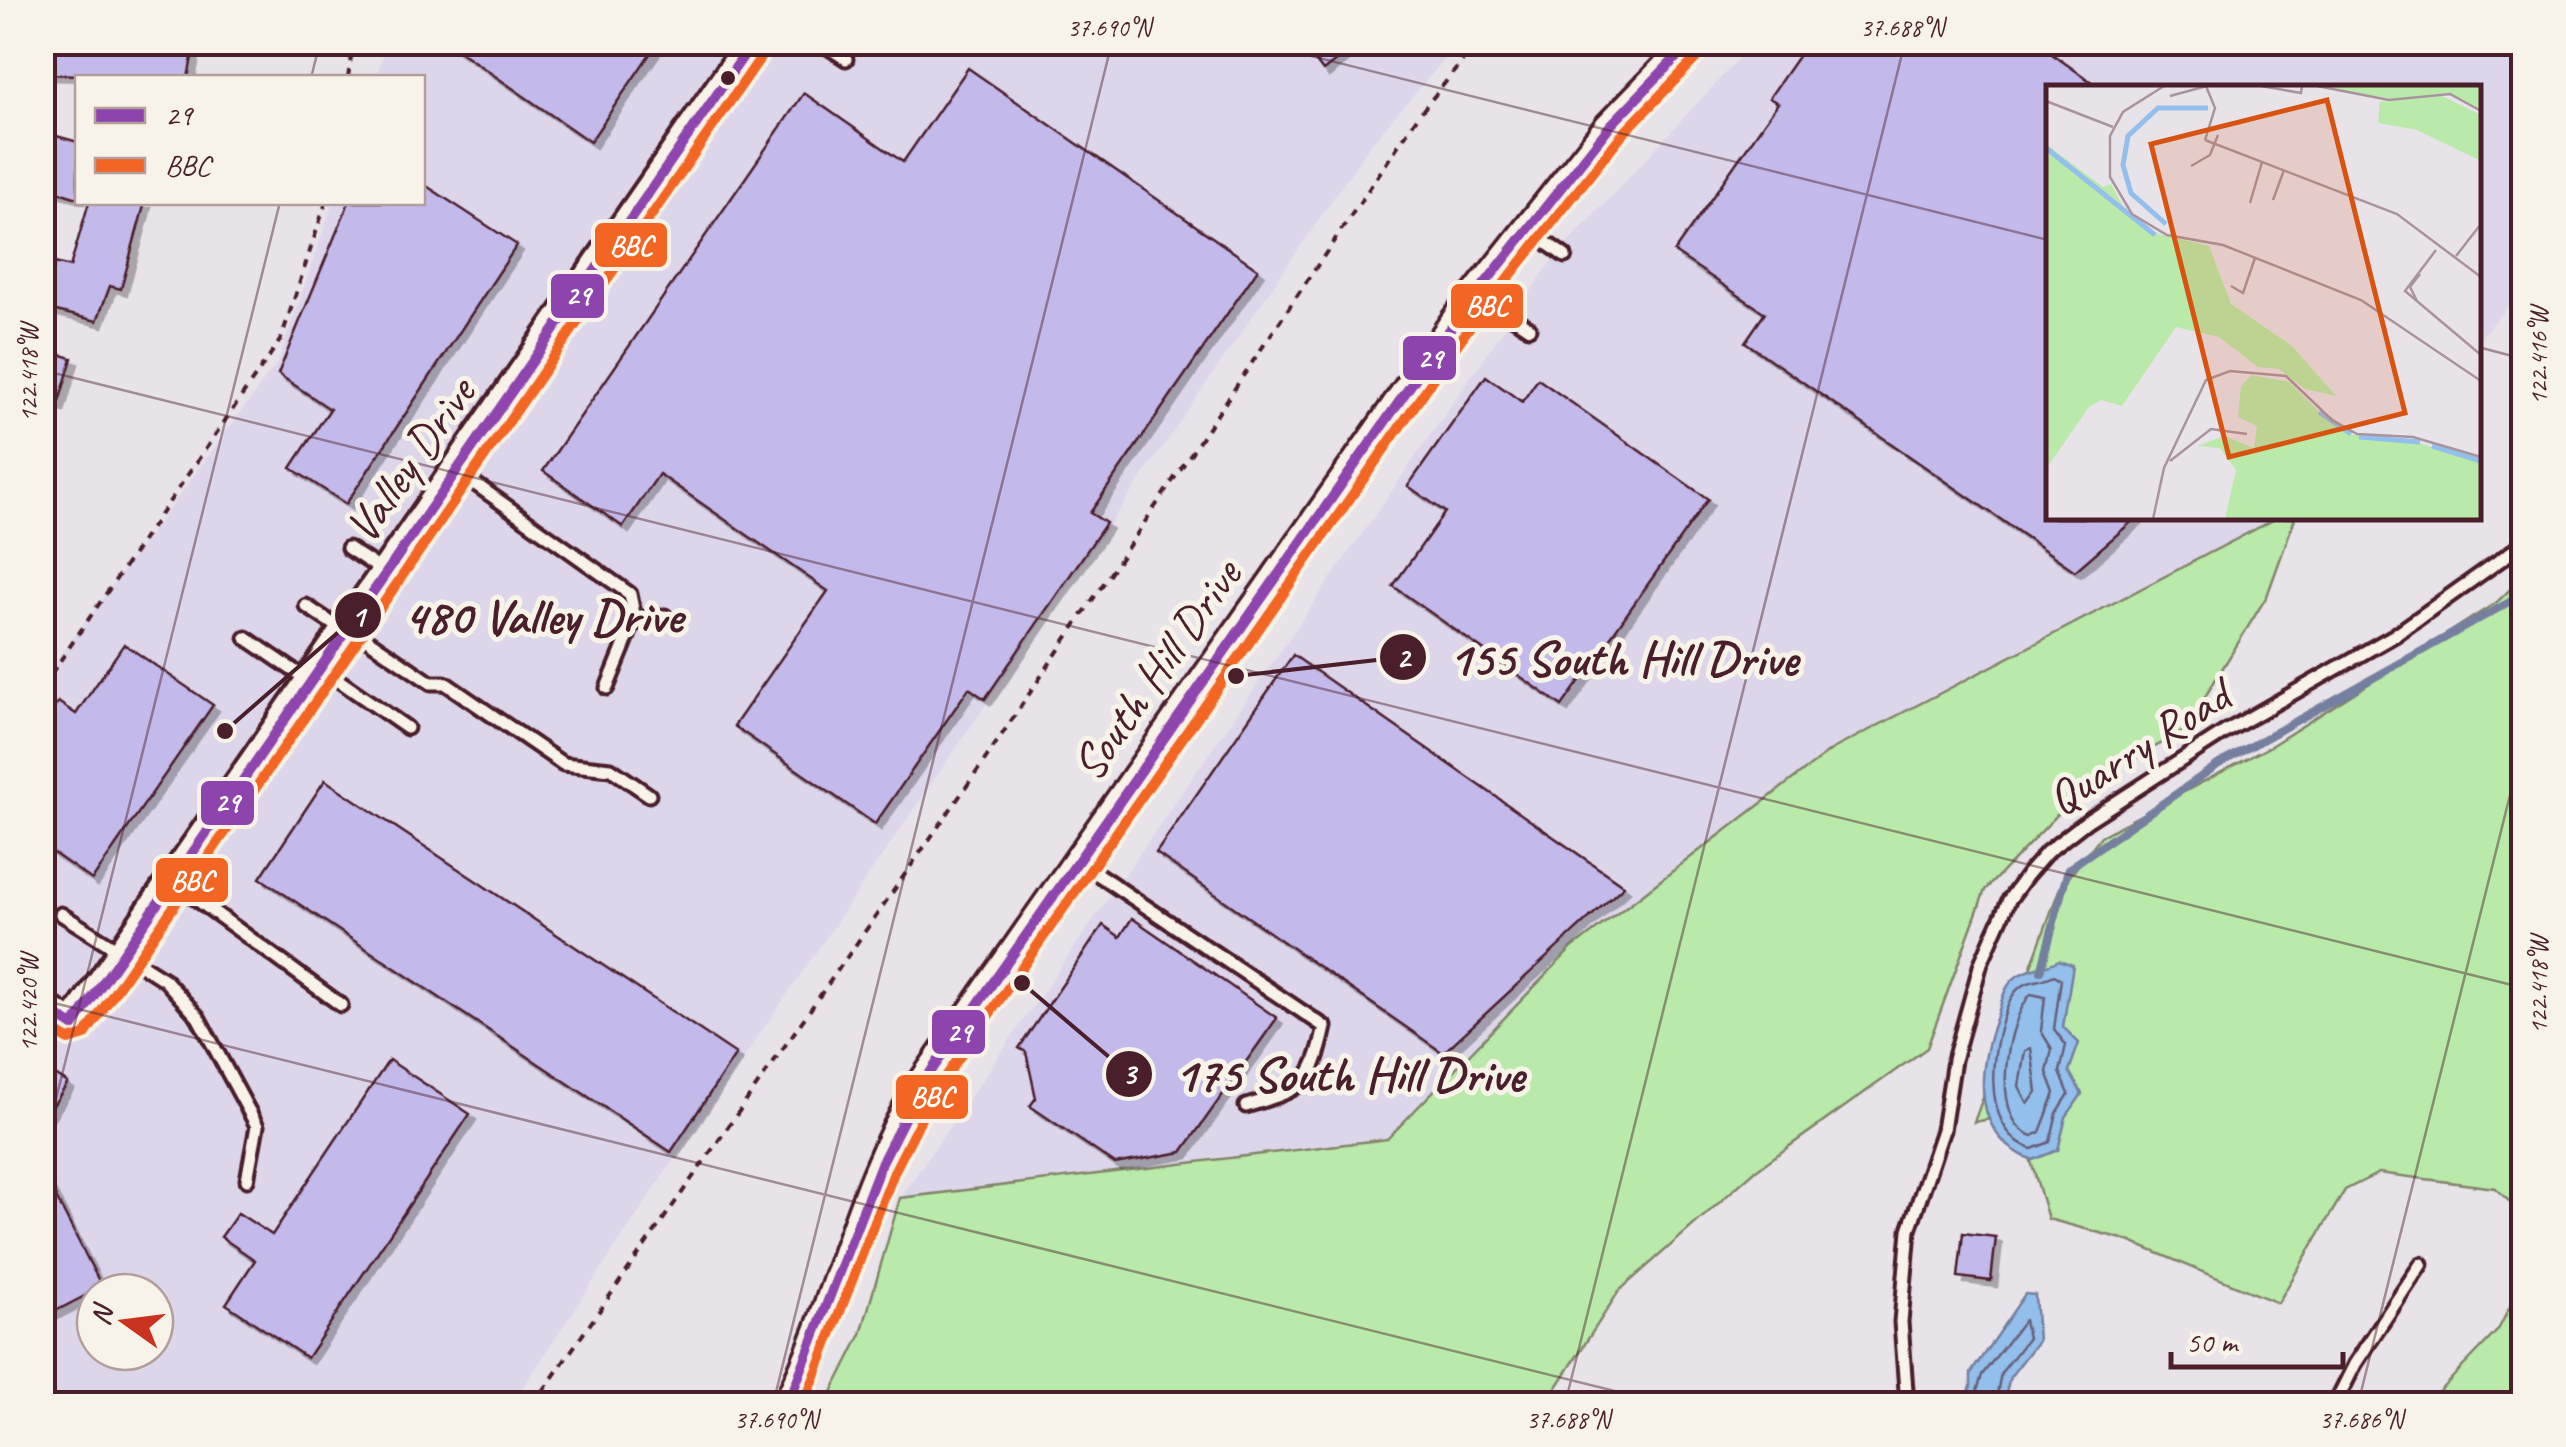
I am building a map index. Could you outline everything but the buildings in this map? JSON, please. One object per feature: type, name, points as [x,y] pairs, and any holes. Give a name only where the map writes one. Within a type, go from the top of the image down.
[{"type":"main road","name":"Valley Drive","points":[[73,1026],[753,42]]},
{"type":"street","name":"South Hill Drive","points":[[788,1404],[824,1319],[863,1199],[895,1131],[927,1076],[1477,293],[1610,127],[1690,42]]},
{"type":"street","points":[[42,1006],[73,1026]]},
{"type":"lane","points":[[820,42],[846,59]]},
{"type":"lane","points":[[1526,229],[1565,256]]},
{"type":"lane","points":[[1477,293],[1528,328]]},
{"type":"lane","points":[[457,471],[630,594],[635,619],[607,688]]},
{"type":"lane","name":"Quarry Road","points":[[1907,1404],[1901,1322],[1903,1276],[1920,1191],[1943,1130],[1954,1060],[1981,963],[2010,900],[2047,852],[2182,759],[2424,617],[2524,543]]},
{"type":"lane","points":[[348,548],[386,573]]},
{"type":"lane","points":[[306,606],[430,682],[445,683],[563,764],[611,769],[649,794]]},
{"type":"lane","points":[[635,619],[666,616]]},
{"type":"lane","points":[[246,638],[407,728]]},
{"type":"lane","points":[[1078,860],[1325,1028],[1316,1067],[1290,1093],[1246,1106]]},
{"type":"lane","points":[[173,882],[342,1005]]},
{"type":"lane","points":[[61,914],[165,980],[198,1016],[257,1126],[247,1180]]},
{"type":"lane","points":[[2335,1404],[2355,1364],[2421,1264]]},
{"type":"path","points":[[348,75],[353,42]]},
{"type":"path","points":[[534,1404],[978,770],[1418,116],[1478,42]]},
{"type":"path","points":[[42,687],[280,339],[325,205]]},
{"type":"shaded area","points":[[387,43],[1459,43],[1372,142],[676,1156],[512,1404],[43,1404],[42,680],[278,362],[332,205],[425,205],[425,75],[377,75]]},
{"type":"shaded area","points":[[1753,43],[2523,43],[2523,291],[2481,336],[2481,85],[2046,85],[2046,520],[2273,520],[1831,750],[1572,948],[1387,1139],[900,1198],[1553,259]]},
{"type":"green space","points":[[2273,520],[2294,520],[2267,596],[2184,731],[2087,784],[1985,890],[1927,1048],[1756,1170],[1619,1291],[1546,1404],[826,1404],[861,1334],[900,1198],[1387,1139],[1572,948],[1831,750]]},
{"type":"green space","points":[[2523,577],[2523,1214],[2495,1188],[2379,1173],[2345,1190],[2278,1303],[2126,1240],[2048,1219],[2017,1114],[1974,1122],[2059,890],[2101,836],[2269,747],[2497,602]]},
{"type":"green space","points":[[2523,1281],[2523,1404],[2427,1404],[2498,1330]]},
{"type":"water","points":[[2059,960],[2073,965],[2063,1027],[2079,1043],[2069,1071],[2082,1094],[2066,1117],[2058,1150],[2033,1160],[2013,1150],[1998,1136],[1989,1119],[1984,1101],[1985,1060],[2011,981]]},
{"type":"water","points":[[2025,1294],[2035,1295],[2038,1341],[2010,1377],[2003,1404],[1962,1404],[1971,1387],[1971,1373]]},
{"type":"waterway","points":[[2041,971],[2068,869],[2219,764],[2524,594]]},
{"type":"transit line","name":"29","points":[[42,1006],[73,1026],[753,42]]},
{"type":"transit line","name":"29","points":[[788,1404],[881,1164],[920,1087],[1457,319],[1609,127],[1691,42]]},
{"type":"transit line","name":"BBC","points":[[42,1024],[69,1040],[85,1035],[765,51]]},
{"type":"transit line","name":"BBC","points":[[804,1404],[895,1170],[933,1095],[1469,328],[1620,137],[1702,52]]},
{"type":"place","name":"155 South Hill Drive","points":[[1236,676]]},
{"type":"place","name":"480 Valley Drive","points":[[225,731]]},
{"type":"place","name":"175 South Hill Drive","points":[[1022,983]]}]
